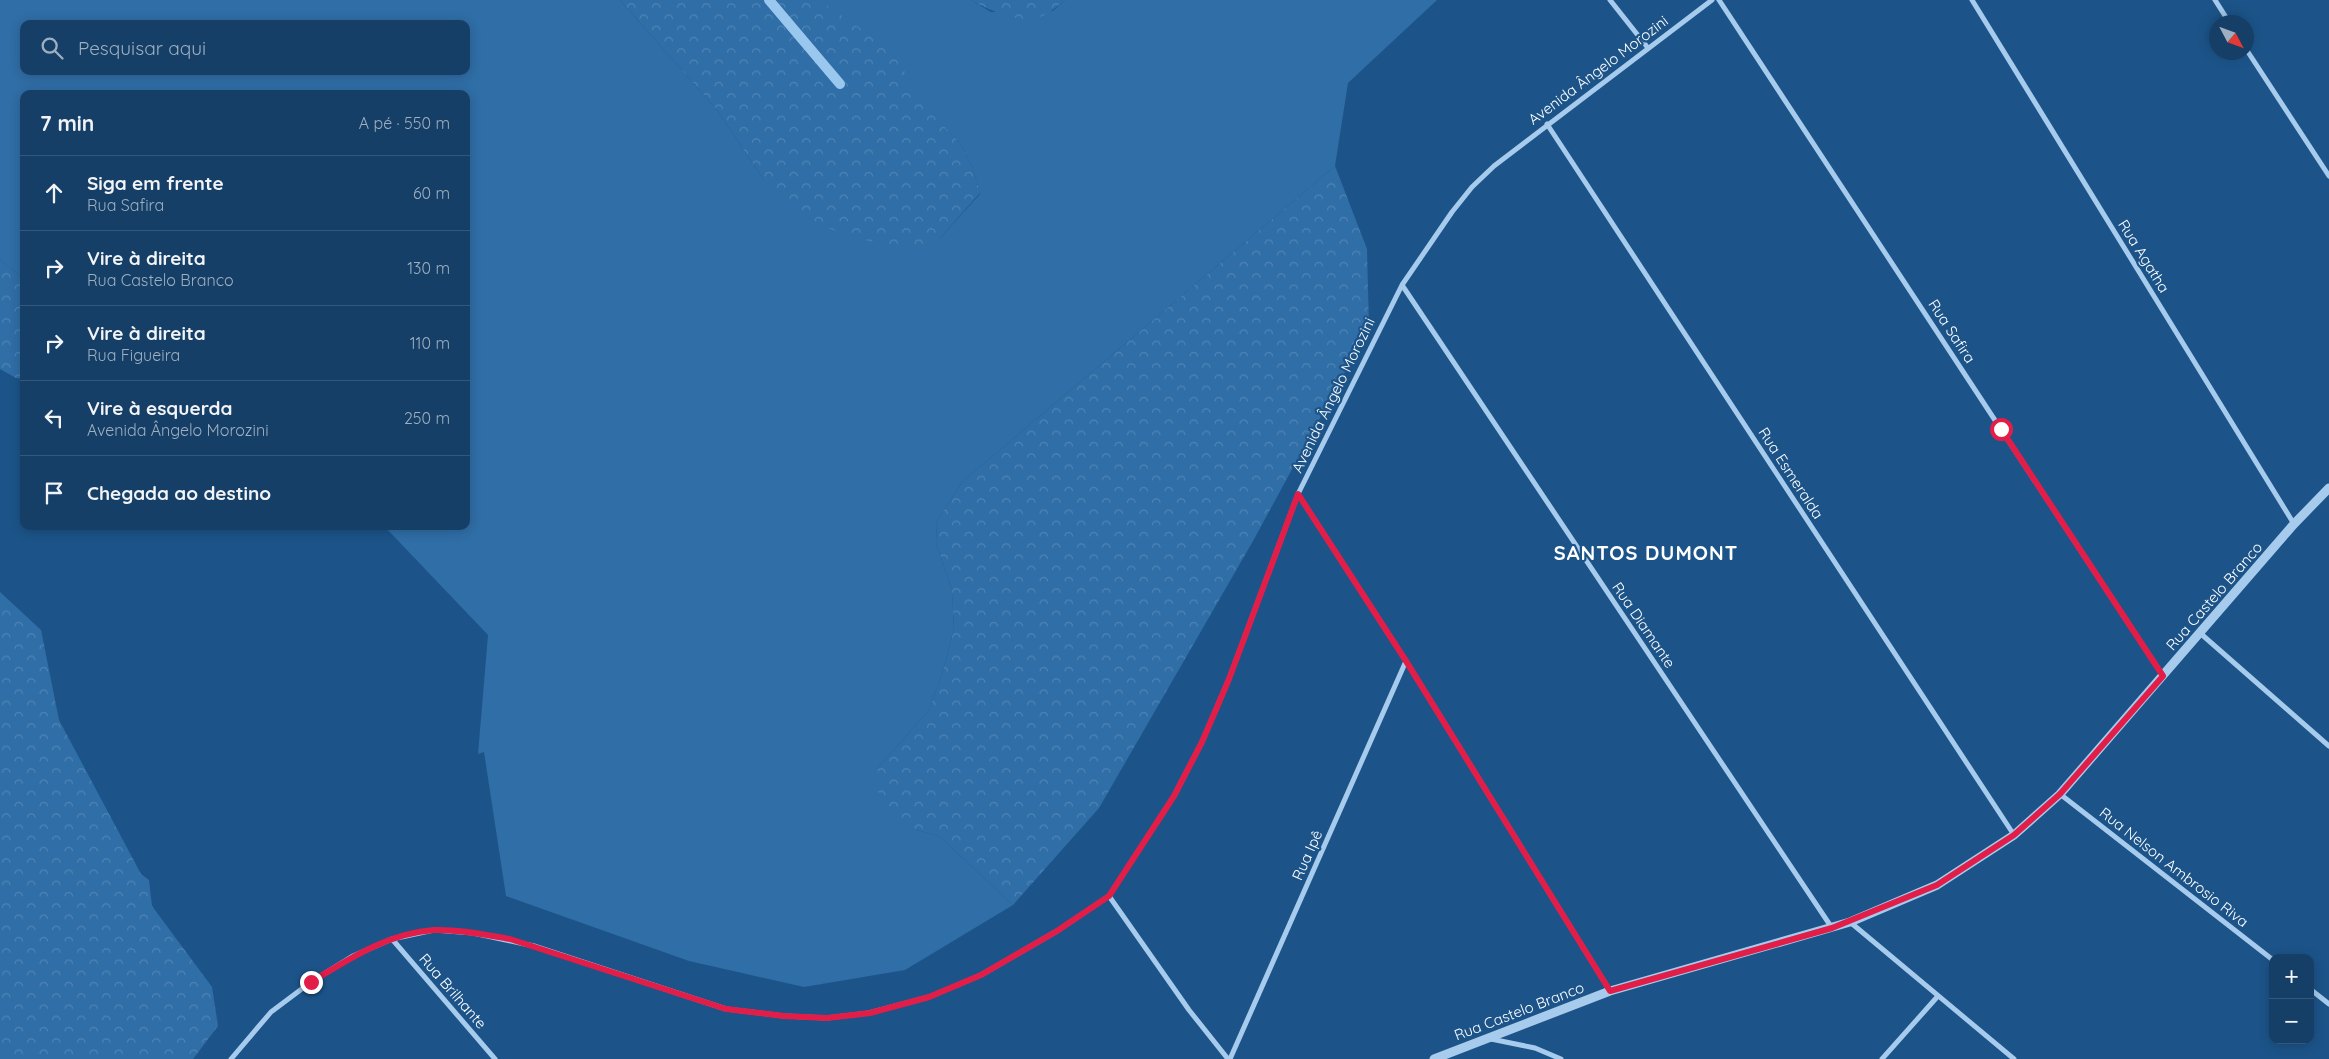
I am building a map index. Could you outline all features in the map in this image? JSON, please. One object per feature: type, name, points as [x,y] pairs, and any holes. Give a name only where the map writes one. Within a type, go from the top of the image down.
[{"type":"street","points":[[1610,0],[1648,48]]},
{"type":"street","name":"Avenida Ângelo Morozini","points":[[231,1059],[271,1012],[311,982],[353,956],[392,939],[434,930],[473,933],[510,939],[726,1009],[784,1016],[827,1018],[870,1013],[920,999],[981,975],[1057,931],[1109,896],[1174,796],[1202,742],[1229,679],[1298,494],[1402,285],[1430,241],[1472,187],[1494,166],[1712,0]]},
{"type":"street","name":"Rua Safira","points":[[1719,0],[2163,676]]},
{"type":"street","name":"Rua Agatha","points":[[1972,0],[2294,524]]},
{"type":"street","points":[[2215,0],[2225,15]]},
{"type":"street","points":[[2253,60],[2329,176]]},
{"type":"street","name":"Rua Esmeralda","points":[[1547,124],[2014,835]]},
{"type":"street","name":"Rua Diamante","points":[[1402,285],[1832,928]]},
{"type":"street","name":"Rua Castelo Branco","points":[[1434,1059],[1610,991],[1832,928],[1937,885],[2014,835],[2060,794],[2294,524],[2329,488]]},
{"type":"street","points":[[1298,494],[1406,661],[1610,991]]},
{"type":"street","points":[[2200,633],[2329,746]]},
{"type":"street","name":"Rua Ipê","points":[[1109,896],[1189,1010],[1229,1059],[1406,661]]},
{"type":"street","name":"Rua Nelson Ambrosio Riva","points":[[2060,794],[2269,957]]},
{"type":"street","points":[[1850,922],[2014,1059]]},
{"type":"street","name":"Rua Brilhante","points":[[392,939],[494,1059]]},
{"type":"street","points":[[2314,992],[2329,1004]]},
{"type":"street","points":[[1882,1059],[1938,996]]},
{"type":"street","points":[[1485,1038],[1535,1048],[1561,1059]]},
{"type":"green space","points":[[0,0],[620,0],[717,110],[763,179],[940,238],[980,194],[973,169],[960,143],[819,0],[971,0],[991,12],[1053,11],[1065,0],[1437,0],[1348,83],[1335,166],[962,482],[937,521],[936,543],[952,590],[954,629],[942,674],[929,710],[878,768],[917,830],[939,836],[1013,905],[905,970],[804,987],[689,961],[506,896],[484,752],[478,754],[488,635],[388,530],[470,530],[470,90],[20,90],[20,276],[0,259]]},
{"type":"green space","points":[[620,0],[819,0],[863,30],[895,57],[935,117],[960,143],[973,169],[980,193],[940,238],[906,250],[849,236],[820,225],[790,203],[763,179],[717,110]]},
{"type":"green space","points":[[971,0],[1065,0],[1045,15],[1024,19],[1000,14]]},
{"type":"green space","points":[[1335,166],[1367,249],[1369,328],[1253,541],[1099,808],[1013,905],[939,836],[917,830],[891,811],[877,790],[878,768],[929,710],[942,674],[954,629],[952,590],[936,543],[937,521],[962,482]]},
{"type":"green space","points":[[0,259],[20,276],[20,378],[0,369]]},
{"type":"green space","points":[[0,592],[41,630],[59,720],[141,874],[149,880],[152,906],[212,987],[218,1026],[193,1059],[0,1059]]},
{"type":"waterway","points":[[769,0],[840,84]]},
{"type":"district","name":"SANTOS DUMONT","points":[[1646,552]]},
{"type":"route","points":[[311,982],[353,956],[392,939],[434,930],[473,933],[510,939],[726,1009],[784,1016],[827,1018],[870,1013],[929,997],[981,975],[1057,931],[1109,896],[1174,796],[1202,742],[1229,679],[1298,494],[1406,661],[1610,991],[1832,928],[1937,885],[2014,835],[2060,794],[2163,676],[2001,429]]}]
